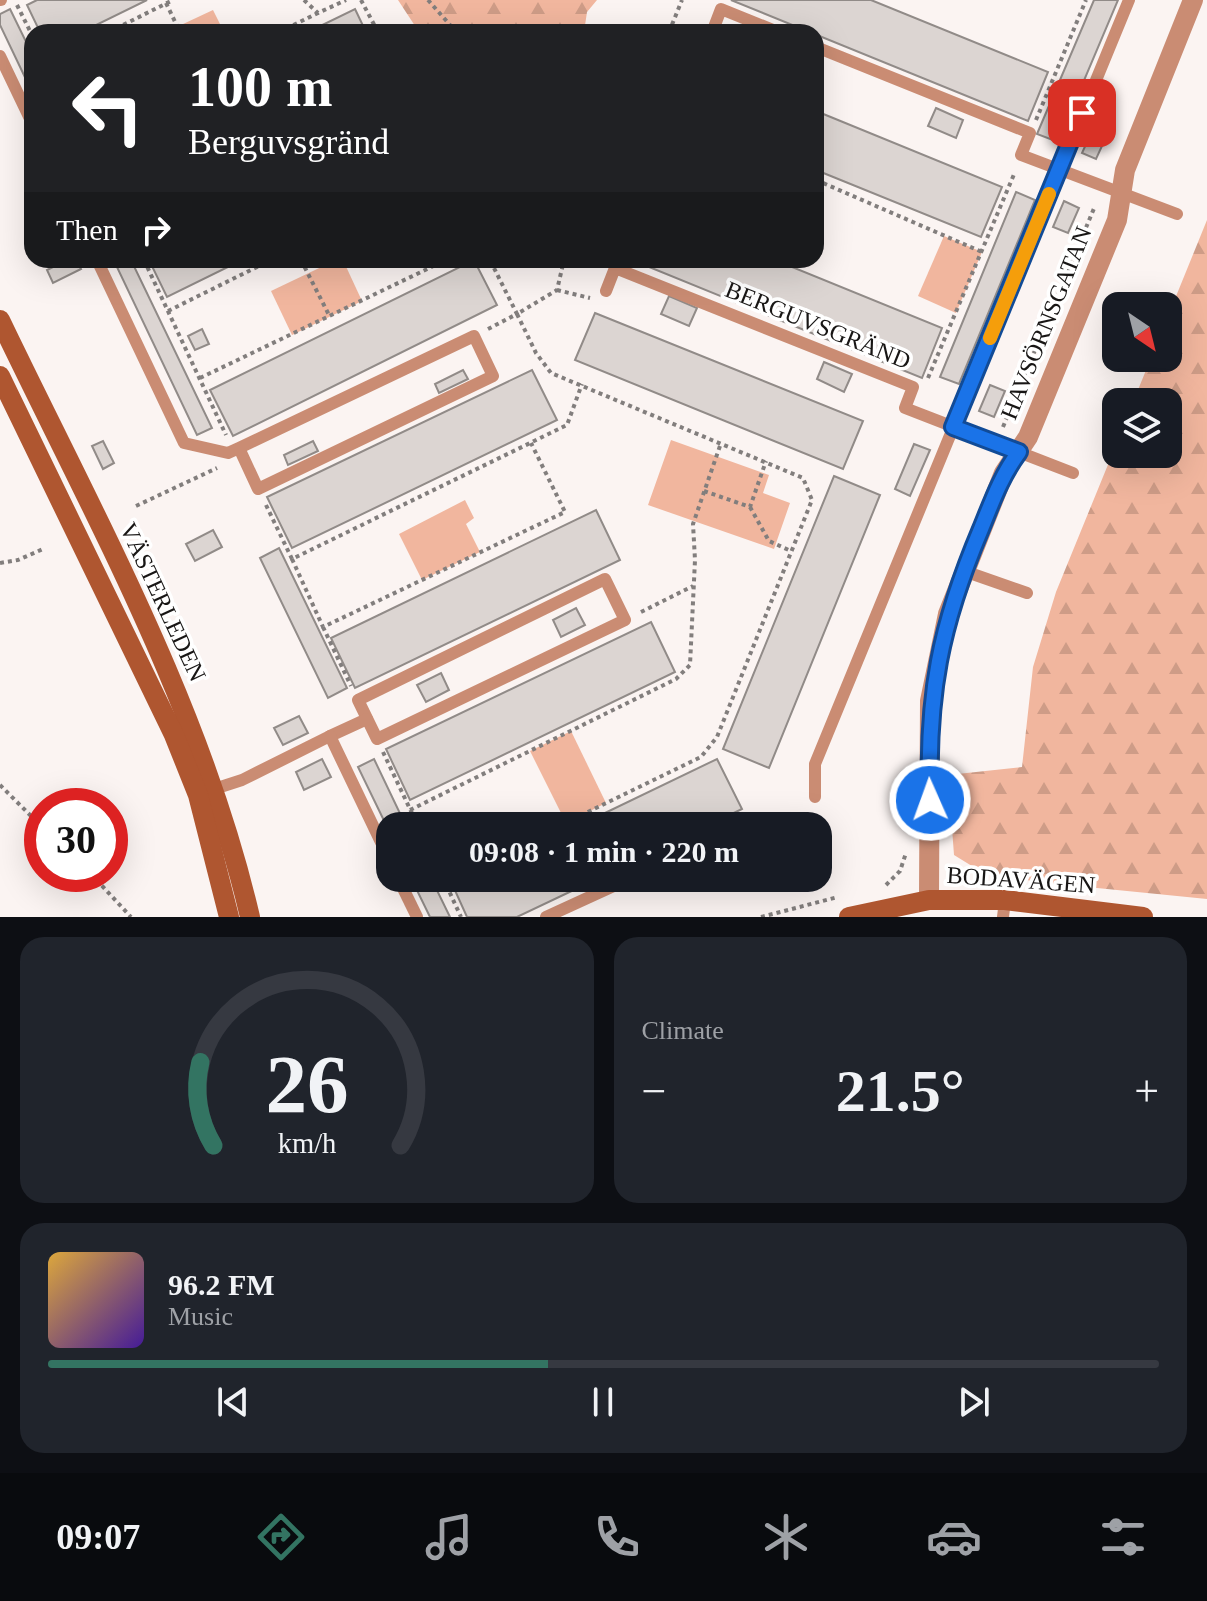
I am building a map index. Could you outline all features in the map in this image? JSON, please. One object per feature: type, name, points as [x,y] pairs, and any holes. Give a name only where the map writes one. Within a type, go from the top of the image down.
[{"type":"street","name":"HAVSÖRNSGATAN","points":[[929,900],[930,701],[948,614],[1004,473],[1028,437],[1117,220],[1125,170],[1193,0]]},
{"type":"street","name":"VÄSTERLEDEN","points":[[0,320],[155,643],[206,792],[229,917]]},
{"type":"street","name":"VÄSTERLEDEN","points":[[0,376],[237,858],[250,917]]},
{"type":"street","name":"BODAVÄGEN","points":[[849,917],[929,900],[1004,909],[1143,917]]},
{"type":"lane","points":[[815,797],[815,764],[1129,0]]},
{"type":"lane","points":[[715,24],[721,9],[758,24]]},
{"type":"lane","points":[[824,50],[1030,133],[1021,155],[1177,214]]},
{"type":"lane","points":[[0,56],[24,106]]},
{"type":"lane","points":[[101,268],[184,443],[236,452],[474,336],[493,376],[258,489],[236,452]]},
{"type":"lane","name":"BERGUVSGRÄND","points":[[606,291],[615,268],[913,387],[905,408],[1073,473]]},
{"type":"lane","points":[[964,571],[1027,593]]},
{"type":"lane","points":[[605,579],[625,620],[377,739],[358,700],[605,579]]},
{"type":"lane","points":[[206,792],[242,780],[367,719]]},
{"type":"lane","points":[[330,736],[376,832]]},
{"type":"lane","points":[[405,892],[417,917]]},
{"type":"lane","points":[[546,917],[600,892]]},
{"type":"path","points":[[15,0],[27,24]]},
{"type":"path","points":[[125,24],[173,0]]},
{"type":"path","points":[[304,0],[318,13]]},
{"type":"path","points":[[295,24],[346,0]]},
{"type":"path","points":[[361,0],[374,24]]},
{"type":"path","points":[[428,0],[449,24]]},
{"type":"path","points":[[672,24],[682,0]]},
{"type":"path","points":[[1030,133],[1086,0]]},
{"type":"path","points":[[166,3],[176,24]]},
{"type":"path","points":[[913,387],[927,382],[1021,155]]},
{"type":"path","points":[[824,183],[982,252]]},
{"type":"path","points":[[136,506],[236,452],[148,268]]},
{"type":"path","points":[[168,311],[255,268]]},
{"type":"path","points":[[305,268],[330,317]]},
{"type":"path","points":[[200,378],[430,268]]},
{"type":"path","points":[[494,268],[551,373],[803,478],[812,500],[717,737],[701,757],[588,812]]},
{"type":"path","points":[[557,290],[562,268]]},
{"type":"path","points":[[474,336],[557,290],[590,298],[606,291]]},
{"type":"path","points":[[292,559],[567,425],[582,384]]},
{"type":"path","points":[[323,627],[565,512],[531,443]]},
{"type":"path","points":[[377,739],[410,810],[676,679],[690,665],[693,524],[721,443]]},
{"type":"path","points":[[750,507],[766,461]]},
{"type":"path","points":[[258,489],[358,700]]},
{"type":"path","points":[[704,491],[750,507],[769,541],[791,551]]},
{"type":"path","points":[[0,563],[43,549]]},
{"type":"path","points":[[625,620],[693,586]]},
{"type":"path","points":[[0,785],[24,809]]},
{"type":"path","points":[[108,892],[131,917]]},
{"type":"path","points":[[450,892],[461,917]]},
{"type":"green space","points":[[398,0],[597,0],[587,12],[585,24],[414,24]]},
{"type":"green space","points":[[213,10],[220,24],[183,24]]},
{"type":"green space","points":[[1207,220],[1207,899],[1037,882],[980,871],[954,855],[948,775],[1022,767],[1033,667],[1056,592],[1107,468],[1182,468],[1182,388],[1139,388],[1145,372],[1182,372],[1182,292],[1178,292]]},
{"type":"green space","points":[[944,236],[982,252],[956,313],[918,296]]},
{"type":"green space","points":[[319,268],[347,268],[362,301],[292,335],[271,291]]},
{"type":"green space","points":[[671,440],[769,475],[763,493],[790,503],[774,549],[648,505]]},
{"type":"green space","points":[[465,500],[474,518],[466,524],[480,552],[422,580],[399,534]]},
{"type":"green space","points":[[571,731],[606,803],[588,812],[560,812],[530,751]]},
{"type":"building","points":[[37,0],[147,0],[98,24],[36,24],[27,5]]},
{"type":"building","points":[[731,0],[871,0],[1048,72],[1028,121],[824,38],[824,24],[790,24]]},
{"type":"building","points":[[1094,0],[1118,0],[1058,142],[1037,134]]},
{"type":"building","points":[[10,9],[24,38],[24,75],[0,25],[0,14]]},
{"type":"building","points":[[355,9],[362,24],[324,24]]},
{"type":"building","points":[[936,108],[963,120],[956,138],[928,126]]},
{"type":"building","points":[[824,114],[1002,187],[981,237],[824,173]]},
{"type":"building","points":[[1093,129],[1107,135],[1096,159],[1082,153]]},
{"type":"building","points":[[1016,192],[1035,200],[959,384],[940,377]]},
{"type":"building","points":[[1064,201],[1079,208],[1068,233],[1053,227]]},
{"type":"building","points":[[51,268],[81,269],[53,283],[47,270]]},
{"type":"building","points":[[117,268],[135,268],[212,428],[197,435]]},
{"type":"building","points":[[153,268],[226,268],[167,297]]},
{"type":"building","points":[[458,268],[478,268],[497,305],[233,436],[210,390]]},
{"type":"building","points":[[652,268],[795,268],[942,328],[922,378]]},
{"type":"building","points":[[669,296],[697,308],[689,326],[661,314]]},
{"type":"building","points":[[595,313],[863,421],[843,469],[575,360]]},
{"type":"building","points":[[202,329],[209,344],[195,350],[188,336]]},
{"type":"building","points":[[824,362],[852,374],[844,392],[817,379]]},
{"type":"building","points":[[463,370],[468,379],[439,393],[435,384]]},
{"type":"building","points":[[532,370],[557,420],[292,548],[267,497]]},
{"type":"building","points":[[990,385],[1005,391],[994,417],[979,411]]},
{"type":"building","points":[[103,441],[114,463],[103,469],[92,446]]},
{"type":"building","points":[[313,441],[318,451],[288,465],[284,455]]},
{"type":"building","points":[[914,444],[930,450],[910,496],[895,489]]},
{"type":"building","points":[[834,476],[880,495],[769,768],[723,749]]},
{"type":"building","points":[[596,510],[620,560],[355,688],[331,638]]},
{"type":"building","points":[[213,530],[222,547],[195,561],[186,544]]},
{"type":"building","points":[[279,548],[347,688],[328,698],[260,558]]},
{"type":"building","points":[[576,608],[585,625],[561,637],[553,620]]},
{"type":"building","points":[[651,622],[675,672],[410,800],[386,749]]},
{"type":"building","points":[[441,673],[449,690],[426,702],[417,685]]},
{"type":"building","points":[[299,716],[308,733],[283,745],[274,728]]},
{"type":"building","points":[[322,759],[331,777],[304,790],[296,772]]},
{"type":"building","points":[[374,759],[399,812],[380,812],[358,767]]},
{"type":"building","points":[[717,759],[742,809],[736,812],[607,812]]},
{"type":"building","points":[[418,892],[438,892],[450,917],[430,917]]},
{"type":"building","points":[[456,892],[570,892],[517,917],[467,917]]},
{"type":"slow traffic","points":[[990,338],[1049,194]]},
{"type":"route","points":[[930,800],[930,701],[948,614],[1004,473],[1019,452],[953,427],[1082,113]]}]
